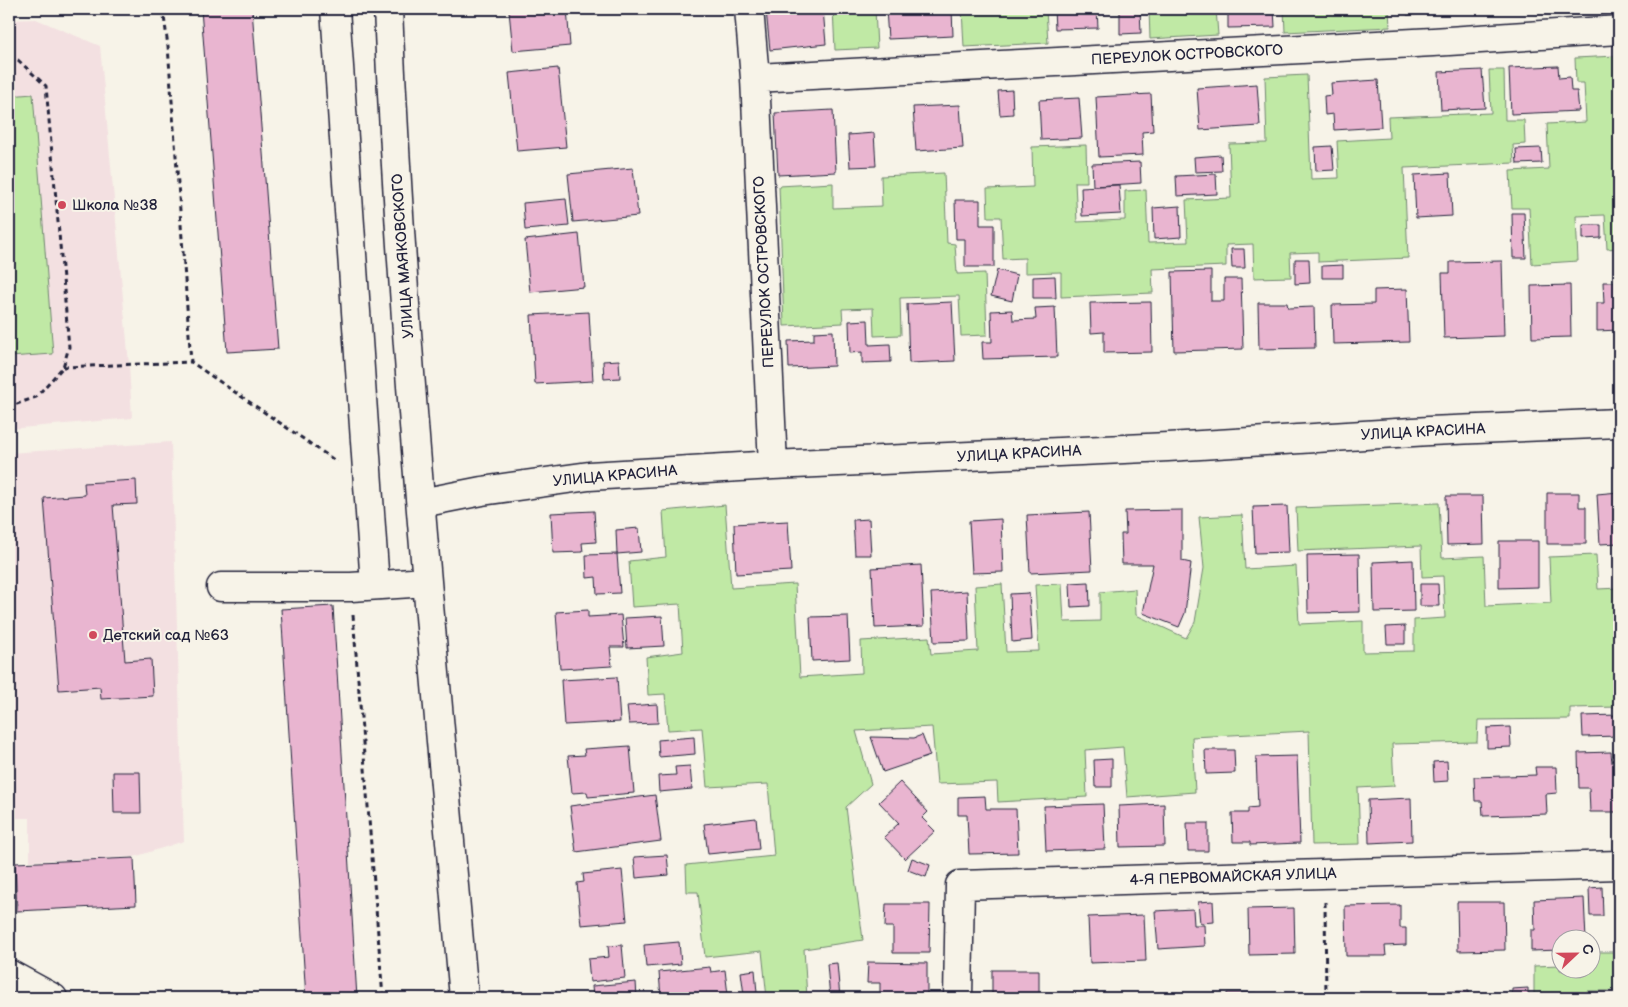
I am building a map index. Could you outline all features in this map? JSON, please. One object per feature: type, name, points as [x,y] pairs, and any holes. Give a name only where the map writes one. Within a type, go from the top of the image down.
[{"type":"street","points":[[335,9],[368,482],[363,586]]},
{"type":"street","name":"УЛИЦА МАЯКОВСКОГО","points":[[388,9],[393,133],[421,504],[464,998]]},
{"type":"street","name":"ПЕРЕУЛОК ОСТРОВСКОГО","points":[[749,9],[755,78],[773,465]]},
{"type":"street","name":"ПЕРЕУЛОК ОСТРОВСКОГО","points":[[755,78],[1433,42],[1619,30]]},
{"type":"street","name":"УЛИЦА КРАСИНА","points":[[421,504],[482,491],[590,476],[773,465],[1168,447],[1429,431],[1619,423]]},
{"type":"street","points":[[221,587],[363,586],[427,582]]},
{"type":"street","name":"4-Я ПЕРВОМАЙСКАЯ УЛИЦА","points":[[958,998],[960,885],[1619,865]]},
{"type":"street","points":[[9,974],[53,998]]},
{"type":"path","points":[[163,9],[168,46],[191,362]]},
{"type":"path","points":[[9,58],[18,60],[46,86],[69,347],[63,367],[36,396],[9,407]]},
{"type":"path","points":[[63,367],[191,362],[368,482]]},
{"type":"path","points":[[363,586],[383,998]]},
{"type":"path","points":[[1324,874],[1326,998]]},
{"type":"shaded area","name":"Школа №38","points":[[36,19],[100,46],[129,364],[132,418],[9,429],[9,20]]},
{"type":"shaded area","name":"Детский сад №63","points":[[171,442],[184,841],[134,857],[30,861],[30,818],[9,818],[9,453]]},
{"type":"green space","points":[[833,9],[875,9],[877,48],[835,50]]},
{"type":"green space","points":[[962,9],[1046,9],[1048,43],[964,47]]},
{"type":"green space","points":[[1149,9],[1216,9],[1218,35],[1150,39]]},
{"type":"green space","points":[[1284,9],[1389,9],[1390,27],[1285,32]]},
{"type":"green space","points":[[1616,56],[1619,119],[1619,248],[1607,249],[1605,215],[1576,216],[1578,261],[1532,264],[1529,208],[1512,208],[1510,171],[1549,169],[1547,124],[1586,122],[1584,83],[1576,83],[1575,58]]},
{"type":"green space","points":[[1489,70],[1504,70],[1505,120],[1524,120],[1525,144],[1513,145],[1514,163],[1404,168],[1408,258],[1318,262],[1318,252],[1290,253],[1291,277],[1254,278],[1253,244],[1226,245],[1226,266],[1152,269],[1153,293],[1061,297],[1061,272],[1025,273],[1025,258],[1003,259],[1001,217],[988,217],[987,189],[1033,187],[1032,147],[1086,145],[1087,182],[1075,182],[1077,222],[1125,220],[1125,191],[1146,190],[1148,243],[1188,242],[1186,200],[1231,198],[1229,144],[1267,143],[1265,77],[1307,75],[1311,179],[1339,178],[1337,141],[1389,138],[1388,117],[1491,113]]},
{"type":"green space","points":[[33,94],[53,354],[9,357],[9,96]]},
{"type":"green space","points":[[944,173],[947,243],[955,244],[957,274],[985,273],[987,335],[961,336],[959,296],[900,298],[901,335],[874,336],[873,308],[842,309],[843,323],[784,326],[779,186],[833,183],[833,208],[882,206],[881,176]]},
{"type":"green space","points":[[1439,503],[1442,558],[1484,556],[1486,606],[1551,603],[1549,557],[1596,555],[1598,589],[1619,588],[1619,707],[1570,708],[1570,719],[1478,720],[1477,742],[1392,744],[1394,786],[1358,788],[1360,844],[1312,845],[1309,731],[1192,737],[1195,792],[1127,797],[1123,747],[1085,750],[1087,797],[998,802],[997,782],[937,784],[932,727],[856,731],[871,784],[846,807],[863,940],[804,949],[807,998],[767,998],[762,951],[705,957],[698,892],[687,892],[686,865],[774,856],[768,784],[707,787],[702,728],[668,730],[665,694],[648,695],[646,657],[683,652],[680,604],[632,607],[629,561],[666,557],[663,511],[725,505],[731,588],[795,584],[800,677],[862,673],[861,641],[929,637],[931,654],[978,651],[975,586],[1002,584],[1006,652],[1039,651],[1035,585],[1062,584],[1064,622],[1100,621],[1100,592],[1135,589],[1136,615],[1186,638],[1195,622],[1204,568],[1199,517],[1242,515],[1245,569],[1296,566],[1299,624],[1363,621],[1363,652],[1414,651],[1414,620],[1445,618],[1443,576],[1422,577],[1421,546],[1298,551],[1296,508]]},
{"type":"green space","points":[[1600,952],[1619,952],[1619,991],[1587,991],[1586,998],[1534,998],[1534,966],[1550,965],[1550,980],[1600,980]]},
{"type":"building","points":[[201,9],[252,9],[278,349],[227,352]]},
{"type":"building","points":[[567,9],[570,46],[513,51],[509,11]]},
{"type":"building","points":[[823,9],[826,44],[770,50],[766,10]]},
{"type":"building","points":[[886,9],[952,9],[953,36],[888,39]]},
{"type":"building","points":[[1054,9],[1097,9],[1098,28],[1055,29]]},
{"type":"building","points":[[1120,9],[1140,9],[1141,33],[1120,34]]},
{"type":"building","points":[[1228,9],[1274,9],[1275,27],[1228,28]]},
{"type":"building","points":[[1406,9],[1428,9],[1428,14],[1407,15]]},
{"type":"building","points":[[1558,66],[1559,78],[1570,77],[1571,91],[1577,91],[1579,111],[1511,114],[1509,68]]},
{"type":"building","points":[[558,68],[566,147],[517,151],[509,73]]},
{"type":"building","points":[[1482,70],[1485,108],[1441,110],[1439,72]]},
{"type":"building","points":[[1378,80],[1381,127],[1334,130],[1333,114],[1325,115],[1324,96],[1332,95],[1331,83]]},
{"type":"building","points":[[1257,84],[1260,126],[1200,130],[1197,88]]},
{"type":"building","points":[[1012,90],[1013,114],[1000,115],[998,91]]},
{"type":"building","points":[[1151,94],[1153,131],[1142,132],[1143,155],[1099,157],[1096,97]]},
{"type":"building","points":[[1079,98],[1082,138],[1041,140],[1039,100]]},
{"type":"building","points":[[960,105],[963,148],[916,151],[913,107]]},
{"type":"building","points":[[833,110],[836,172],[778,175],[775,113]]},
{"type":"building","points":[[874,133],[876,166],[850,167],[848,135]]},
{"type":"building","points":[[1332,146],[1334,170],[1316,171],[1315,147]]},
{"type":"building","points":[[1541,148],[1542,163],[1517,164],[1516,149]]},
{"type":"building","points":[[1221,155],[1222,171],[1195,172],[1194,157]]},
{"type":"building","points":[[1140,162],[1141,183],[1093,186],[1092,164]]},
{"type":"building","points":[[633,168],[638,216],[573,222],[568,174]]},
{"type":"building","points":[[1450,173],[1452,216],[1416,218],[1414,175]]},
{"type":"building","points":[[1216,174],[1217,194],[1177,196],[1176,176]]},
{"type":"building","points":[[1119,185],[1121,214],[1082,216],[1081,187]]},
{"type":"building","points":[[566,199],[569,226],[525,230],[523,203]]},
{"type":"building","points":[[955,200],[980,200],[980,225],[994,225],[994,267],[965,267],[965,239],[956,239]]},
{"type":"building","points":[[1180,206],[1181,237],[1154,239],[1153,208]]},
{"type":"building","points":[[1512,213],[1524,213],[1526,258],[1513,258]]},
{"type":"building","points":[[1583,225],[1601,225],[1601,238],[1583,239]]},
{"type":"building","points":[[579,234],[584,287],[530,292],[525,240]]},
{"type":"building","points":[[1231,249],[1244,249],[1245,268],[1232,268]]},
{"type":"building","points":[[1295,259],[1309,259],[1310,283],[1295,284]]},
{"type":"building","points":[[1502,261],[1504,336],[1444,338],[1442,273],[1450,273],[1450,262]]},
{"type":"building","points":[[1343,265],[1343,278],[1322,278],[1322,266]]},
{"type":"building","points":[[997,270],[1017,275],[1012,301],[991,296]]},
{"type":"building","points":[[1211,271],[1211,301],[1224,301],[1224,279],[1241,279],[1243,349],[1174,351],[1172,272]]},
{"type":"building","points":[[1055,276],[1056,298],[1033,298],[1033,277]]},
{"type":"building","points":[[1603,282],[1619,282],[1619,330],[1597,331],[1597,303],[1604,303]]},
{"type":"building","points":[[1570,285],[1571,337],[1532,338],[1531,286]]},
{"type":"building","points":[[1407,289],[1409,342],[1333,344],[1332,305],[1374,304],[1374,290]]},
{"type":"building","points":[[952,302],[955,361],[909,363],[907,304]]},
{"type":"building","points":[[1151,302],[1152,352],[1104,353],[1104,332],[1091,333],[1090,303]]},
{"type":"building","points":[[1258,303],[1287,303],[1288,308],[1314,307],[1315,348],[1259,349]]},
{"type":"building","points":[[1055,307],[1057,357],[983,359],[982,342],[992,342],[991,311],[1012,310],[1013,320],[1036,319],[1035,308]]},
{"type":"building","points":[[589,312],[593,381],[535,384],[531,315]]},
{"type":"building","points":[[868,320],[869,345],[890,344],[891,362],[862,363],[862,352],[850,353],[849,321]]},
{"type":"building","points":[[833,331],[834,366],[789,368],[788,341],[814,340],[814,332]]},
{"type":"building","points":[[619,360],[620,378],[604,379],[603,361]]},
{"type":"building","points":[[136,480],[137,504],[113,505],[125,661],[151,659],[153,696],[101,699],[100,687],[59,690],[44,498],[85,495],[84,483]]},
{"type":"building","points":[[1619,492],[1619,543],[1600,544],[1597,494]]},
{"type":"building","points":[[1547,493],[1579,493],[1579,507],[1586,507],[1586,544],[1547,544]]},
{"type":"building","points":[[1446,496],[1483,496],[1484,544],[1447,545]]},
{"type":"building","points":[[1287,506],[1289,552],[1255,553],[1253,507]]},
{"type":"building","points":[[1182,510],[1182,561],[1191,563],[1185,613],[1179,627],[1143,613],[1153,564],[1122,564],[1121,534],[1126,534],[1125,511]]},
{"type":"building","points":[[594,511],[596,542],[582,543],[583,552],[553,553],[551,513]]},
{"type":"building","points":[[1089,512],[1092,570],[1030,573],[1027,515]]},
{"type":"building","points":[[869,519],[871,555],[855,555],[853,520]]},
{"type":"building","points":[[1001,519],[1003,572],[972,573],[969,521]]},
{"type":"building","points":[[788,521],[791,571],[736,574],[734,524]]},
{"type":"building","points":[[639,528],[641,552],[617,554],[616,530]]},
{"type":"building","points":[[1499,541],[1538,541],[1538,587],[1499,588]]},
{"type":"building","points":[[617,554],[620,593],[597,594],[596,577],[587,578],[586,555]]},
{"type":"building","points":[[1359,554],[1360,612],[1308,613],[1307,555]]},
{"type":"building","points":[[1413,560],[1414,611],[1374,612],[1373,562]]},
{"type":"building","points":[[921,565],[924,626],[875,628],[872,568]]},
{"type":"building","points":[[1089,582],[1090,606],[1071,607],[1070,583]]},
{"type":"building","points":[[1420,584],[1438,584],[1439,606],[1420,606]]},
{"type":"building","points":[[967,591],[969,641],[934,642],[931,593]]},
{"type":"building","points":[[1029,593],[1032,640],[1012,642],[1010,594]]},
{"type":"building","points":[[333,606],[357,998],[306,998],[281,609]]},
{"type":"building","points":[[588,610],[588,617],[621,615],[624,647],[610,647],[612,666],[560,669],[556,612]]},
{"type":"building","points":[[662,616],[664,646],[627,648],[625,618]]},
{"type":"building","points":[[848,616],[850,659],[812,661],[810,617]]},
{"type":"building","points":[[1405,626],[1405,644],[1387,644],[1386,627]]},
{"type":"building","points":[[617,677],[620,722],[564,725],[561,680]]},
{"type":"building","points":[[657,704],[658,723],[629,724],[627,706]]},
{"type":"building","points":[[1619,715],[1619,736],[1583,737],[1582,716]]},
{"type":"building","points":[[1510,727],[1511,747],[1487,748],[1487,728]]},
{"type":"building","points":[[922,735],[930,756],[883,772],[871,737],[914,738]]},
{"type":"building","points":[[694,737],[695,754],[659,757],[658,740]]},
{"type":"building","points":[[630,746],[634,793],[588,797],[587,792],[572,793],[568,756],[585,755],[584,749]]},
{"type":"building","points":[[1205,750],[1234,750],[1235,773],[1206,774]]},
{"type":"building","points":[[1611,752],[1612,763],[1619,763],[1619,812],[1590,812],[1589,788],[1579,788],[1578,753]]},
{"type":"building","points":[[1297,756],[1300,843],[1250,845],[1250,842],[1233,842],[1232,813],[1248,813],[1248,808],[1258,807],[1256,757]]},
{"type":"building","points":[[1112,759],[1112,787],[1095,787],[1094,760]]},
{"type":"building","points":[[1447,761],[1448,781],[1434,782],[1433,762]]},
{"type":"building","points":[[690,766],[692,789],[659,792],[658,776],[676,775],[675,767]]},
{"type":"building","points":[[1535,767],[1556,767],[1557,793],[1546,794],[1547,814],[1483,816],[1482,801],[1475,801],[1474,777],[1536,775]]},
{"type":"building","points":[[113,772],[140,772],[141,813],[114,813]]},
{"type":"building","points":[[900,782],[928,812],[922,818],[935,831],[905,859],[884,837],[899,823],[879,802]]},
{"type":"building","points":[[655,795],[661,841],[576,852],[570,806]]},
{"type":"building","points":[[985,796],[986,809],[1016,809],[1018,853],[969,854],[967,815],[958,815],[958,797]]},
{"type":"building","points":[[1411,798],[1412,841],[1369,843],[1368,800]]},
{"type":"building","points":[[1103,804],[1105,849],[1046,851],[1044,806]]},
{"type":"building","points":[[1164,804],[1165,846],[1120,847],[1119,806]]},
{"type":"building","points":[[756,818],[759,849],[708,854],[704,824]]},
{"type":"building","points":[[1187,823],[1208,823],[1208,851],[1188,851]]},
{"type":"building","points":[[667,855],[669,875],[636,878],[634,857]]},
{"type":"building","points":[[134,858],[136,905],[17,911],[15,863]]},
{"type":"building","points":[[912,858],[930,865],[926,877],[908,870]]},
{"type":"building","points":[[622,870],[627,921],[581,925],[577,883],[584,882],[583,874]]},
{"type":"building","points":[[1602,887],[1603,916],[1590,916],[1589,888]]},
{"type":"building","points":[[1584,898],[1586,930],[1550,930],[1550,950],[1531,951],[1531,930],[1535,930],[1534,900]]},
{"type":"building","points":[[1614,899],[1619,899],[1619,943],[1616,943]]},
{"type":"building","points":[[1213,901],[1214,922],[1200,923],[1198,902]]},
{"type":"building","points":[[1457,902],[1504,902],[1505,950],[1458,951]]},
{"type":"building","points":[[886,904],[930,904],[929,953],[893,953],[893,927],[885,927]]},
{"type":"building","points":[[1400,905],[1400,928],[1406,928],[1406,945],[1385,946],[1386,956],[1346,956],[1345,906]]},
{"type":"building","points":[[1294,908],[1295,954],[1249,955],[1248,909]]},
{"type":"building","points":[[1193,909],[1194,925],[1204,925],[1205,946],[1158,949],[1155,911]]},
{"type":"building","points":[[1144,915],[1146,961],[1090,963],[1088,917]]},
{"type":"building","points":[[679,942],[681,964],[646,967],[644,945]]},
{"type":"building","points":[[622,945],[625,978],[590,982],[588,959],[609,957],[608,946]]},
{"type":"building","points":[[868,962],[927,963],[927,998],[880,998],[880,983],[867,983]]},
{"type":"building","points":[[837,963],[840,998],[830,998],[827,964]]},
{"type":"building","points":[[710,967],[711,972],[725,970],[728,995],[713,998],[661,998],[659,972]]},
{"type":"building","points":[[755,970],[757,993],[744,995],[741,972]]},
{"type":"building","points":[[992,970],[1039,970],[1039,998],[992,998]]},
{"type":"building","points":[[636,982],[637,998],[593,998],[592,986]]},
{"type":"building","points":[[1528,988],[1528,998],[1512,998],[1512,989]]},
{"type":"building","points":[[1469,991],[1469,998],[1433,998],[1433,992]]},
{"type":"building","points":[[1227,993],[1256,993],[1256,998],[1227,998]]},
{"type":"building","points":[[1221,994],[1221,998],[1195,998],[1195,996]]},
{"type":"building","points":[[1618,996],[1618,998],[1595,998],[1595,997]]},
{"type":"building","points":[[193,997],[193,998],[174,998]]},
{"type":"place","name":"Школа №38","points":[[62,205]]},
{"type":"place","name":"Детский сад №63","points":[[93,635]]}]
